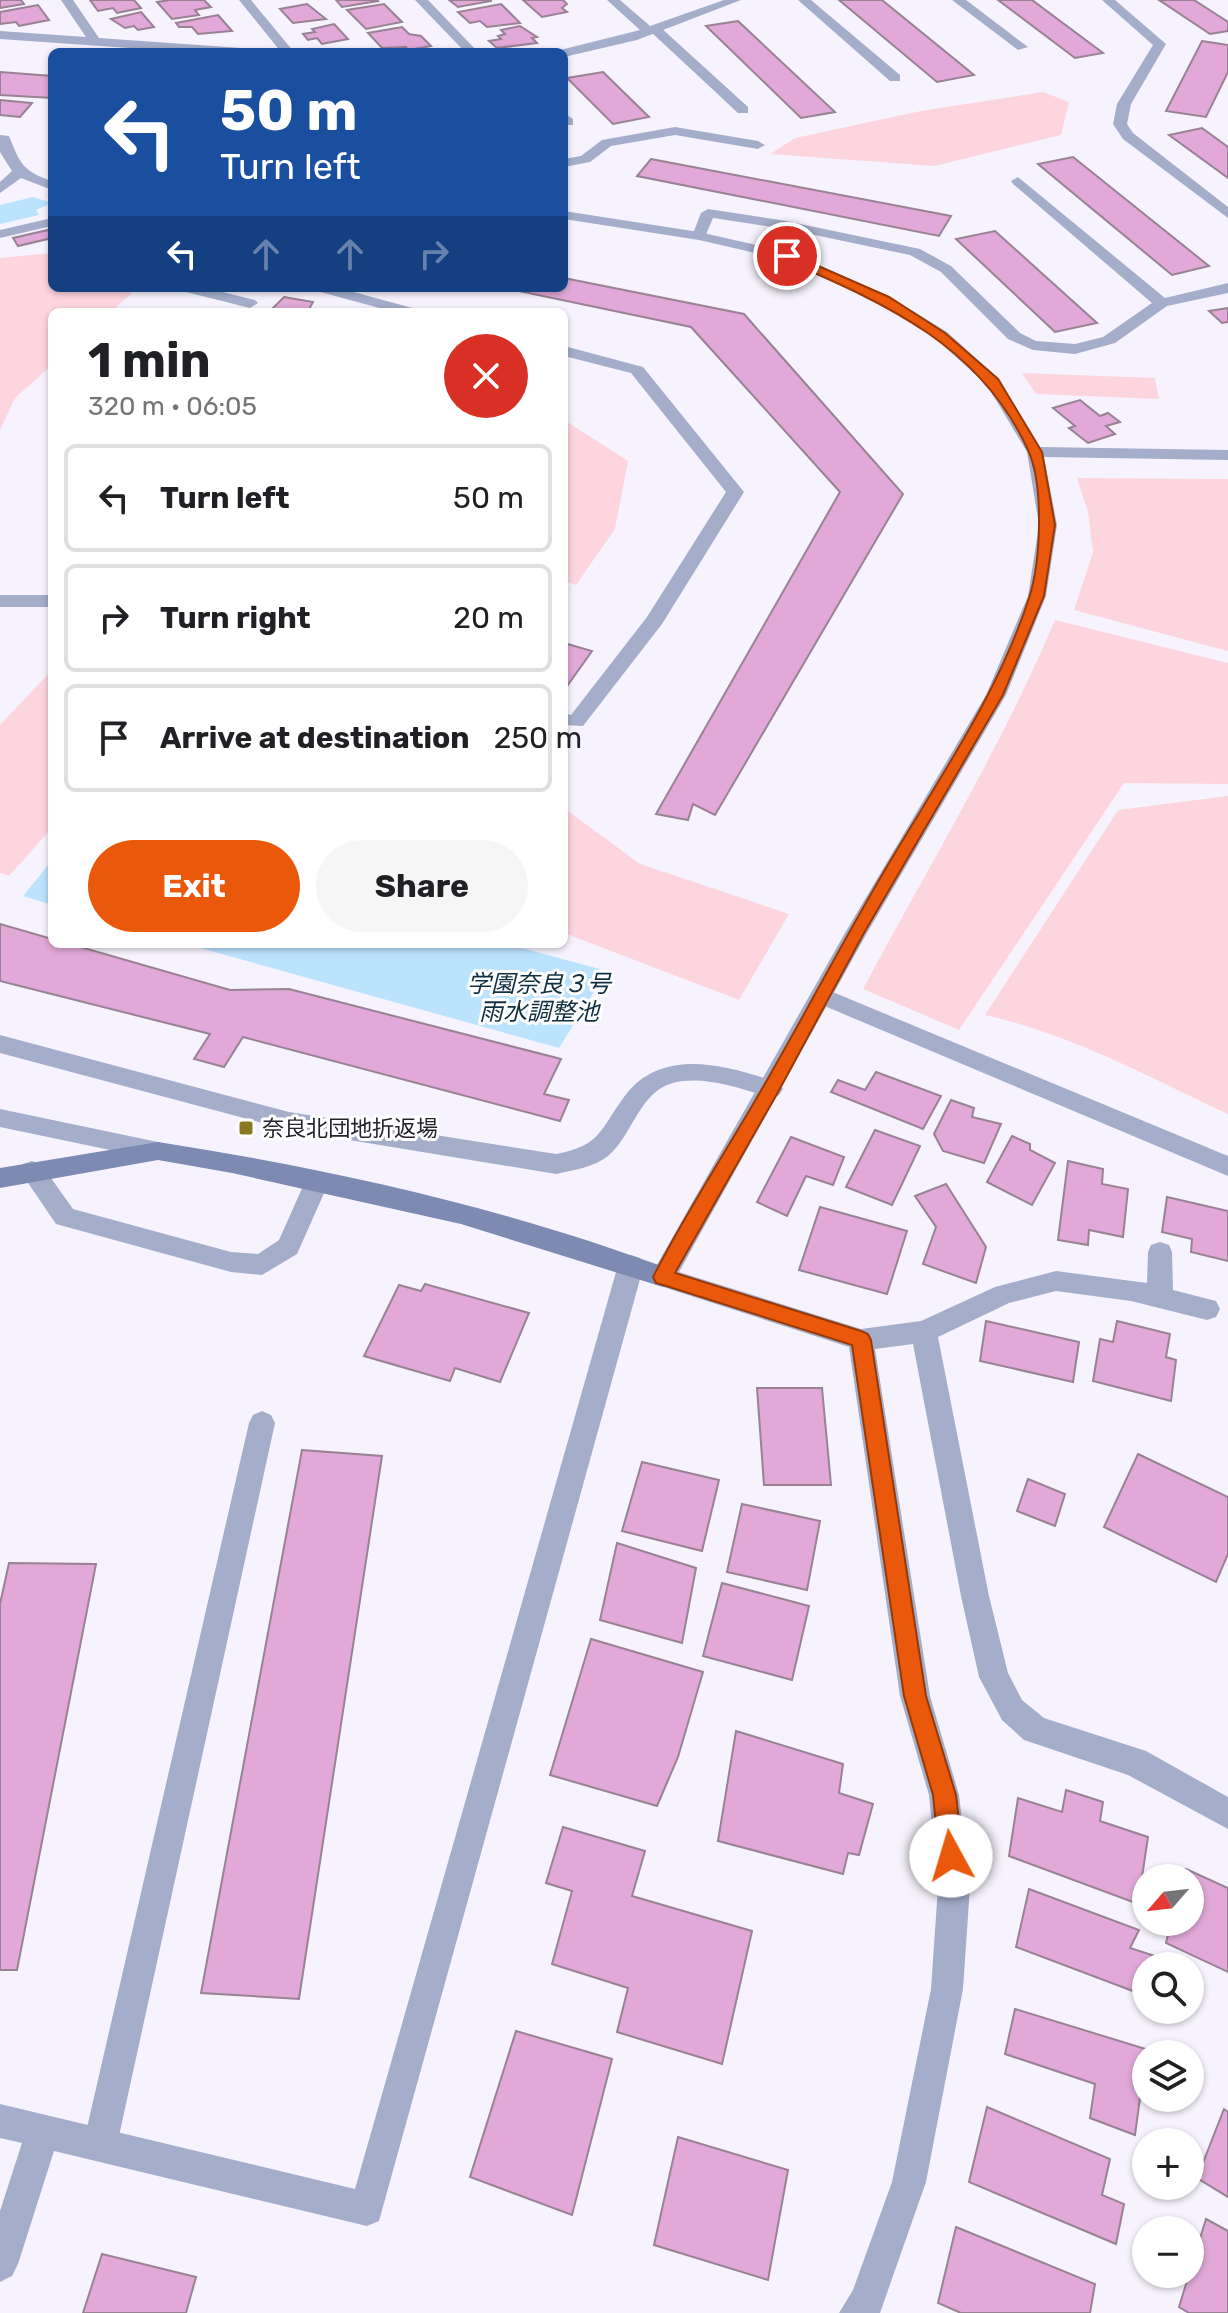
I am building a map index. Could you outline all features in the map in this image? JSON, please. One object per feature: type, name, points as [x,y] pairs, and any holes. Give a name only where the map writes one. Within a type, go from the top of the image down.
[{"type":"street","points":[[67,0],[95,41]]},
{"type":"street","points":[[245,0],[285,48]]},
{"type":"street","points":[[421,0],[468,48]]},
{"type":"street","points":[[613,0],[743,110]]},
{"type":"street","points":[[568,52],[652,30],[735,0]]},
{"type":"street","points":[[804,0],[895,78]]},
{"type":"street","points":[[958,0],[1022,47]]},
{"type":"street","points":[[1108,0],[1160,44],[1124,104],[1120,124],[1128,136],[1228,214]]},
{"type":"street","points":[[0,35],[95,41],[138,48]]},
{"type":"street","points":[[568,162],[585,159],[607,143],[675,131],[758,145]]},
{"type":"street","points":[[0,139],[4,139],[5,155],[20,172],[48,184]]},
{"type":"street","points":[[0,189],[20,172]]},
{"type":"street","points":[[1018,181],[1162,303]]},
{"type":"street","points":[[699,236],[708,213],[786,225],[915,252],[946,269],[1014,336],[1033,345],[1075,349],[1109,340],[1162,303],[1228,288]]},
{"type":"street","points":[[568,216],[699,236],[787,256],[885,300],[941,335],[993,382],[1035,452],[1048,525],[1037,596],[996,695],[856,933],[663,1277]]},
{"type":"street","points":[[0,234],[48,223]]},
{"type":"street","points":[[204,292],[250,303]]},
{"type":"street","points":[[337,292],[396,308]]},
{"type":"street","points":[[568,352],[637,370],[735,492],[655,620],[576,722],[568,720]]},
{"type":"street","points":[[1035,452],[1228,455]]},
{"type":"street","points":[[0,601],[48,601]]},
{"type":"street","points":[[823,996],[1228,1166]]},
{"type":"street","points":[[0,1044],[289,1121],[556,1164],[584,1161],[610,1142],[640,1094],[657,1079],[682,1072],[736,1078],[771,1089]]},
{"type":"street","points":[[0,1118],[461,1214],[631,1265],[861,1340],[924,1332],[1004,1294],[1056,1281],[1131,1290],[1207,1309]]},
{"type":"street","points":[[0,1178],[158,1151]]},
{"type":"street","points":[[32,1171],[65,1217],[231,1262],[262,1265],[288,1247],[317,1182]]},
{"type":"street","points":[[1160,1252],[1160,1297]]},
{"type":"street","points":[[0,2121],[367,2209],[631,1265]]},
{"type":"street","points":[[924,1332],[975,1596],[994,1677],[1012,1710],[1035,1730],[1135,1762],[1228,1814]]},
{"type":"street","points":[[857,2313],[867,2301],[909,2182],[947,1989],[954,1887],[944,1795],[915,1696],[861,1340]]},
{"type":"street","points":[[100,2145],[262,1423]]},
{"type":"street","points":[[0,2264],[43,2132]]},
{"type":"shaded area","points":[[1043,92],[1069,102],[1061,135],[934,166],[770,154],[795,138],[921,111]]},
{"type":"shaded area","points":[[48,253],[48,292],[132,293],[115,308],[48,308],[48,369],[15,398],[0,430],[0,258]]},
{"type":"shaded area","points":[[1022,373],[1155,378],[1159,399],[1036,394]]},
{"type":"shaded area","points":[[568,423],[628,461],[615,529],[576,585],[568,582]]},
{"type":"shaded area","points":[[1077,478],[1228,479],[1228,651],[1074,610],[1093,552],[1088,512]]},
{"type":"shaded area","points":[[1055,620],[1228,663],[1228,784],[1124,783],[959,1030],[863,989],[988,761]]},
{"type":"shaded area","points":[[48,674],[48,832],[9,876],[0,873],[0,725]]},
{"type":"shaded area","points":[[1228,796],[1228,1114],[1079,1045],[985,1015],[1118,810]]},
{"type":"shaded area","points":[[568,811],[640,864],[789,914],[739,1000],[568,935]]},
{"type":"water","points":[[33,197],[48,202],[48,205],[36,210],[39,215],[0,224],[0,205]]},
{"type":"water","points":[[48,865],[48,904],[23,896]]},
{"type":"water","name":"学園奈良３号 雨水調整池","points":[[200,948],[522,948],[607,971],[559,1048]]},
{"type":"building","points":[[0,0],[21,0],[24,4],[0,8]]},
{"type":"building","points":[[90,0],[134,0],[141,8],[117,13],[113,8],[98,11]]},
{"type":"building","points":[[204,0],[211,7],[195,10],[199,15],[172,19],[157,2]]},
{"type":"building","points":[[336,0],[377,0],[378,1],[342,7]]},
{"type":"building","points":[[449,0],[491,0],[491,1],[458,7]]},
{"type":"building","points":[[523,0],[563,0],[567,4],[562,8],[567,12],[542,17]]},
{"type":"building","points":[[839,0],[882,0],[974,75],[937,82]]},
{"type":"building","points":[[998,0],[1032,0],[1103,53],[1075,58]]},
{"type":"building","points":[[1159,0],[1194,0],[1228,22],[1228,31],[1210,34]]},
{"type":"building","points":[[307,4],[326,19],[293,23],[280,9]]},
{"type":"building","points":[[384,4],[402,22],[366,29],[347,10]]},
{"type":"building","points":[[501,4],[520,23],[487,27],[480,21],[470,23],[458,12]]},
{"type":"building","points":[[38,5],[49,20],[19,26],[16,22],[0,24],[0,12]]},
{"type":"building","points":[[141,12],[154,27],[138,30],[134,26],[125,28],[111,19]]},
{"type":"building","points":[[218,15],[232,31],[198,34],[192,27],[179,27],[176,23]]},
{"type":"building","points":[[738,21],[835,112],[801,118],[706,26]]},
{"type":"building","points":[[334,24],[348,39],[322,44],[317,38],[308,40],[303,34],[315,32],[312,29]]},
{"type":"building","points":[[520,26],[537,37],[532,38],[537,43],[497,48],[489,41],[501,39],[498,36],[505,34],[501,30]]},
{"type":"building","points":[[402,27],[409,34],[421,36],[431,46],[382,48],[368,33]]},
{"type":"building","points":[[1202,41],[1228,45],[1228,72],[1206,117],[1166,111]]},
{"type":"building","points":[[0,72],[48,76],[48,98],[0,95]]},
{"type":"building","points":[[603,72],[649,117],[613,124],[568,78]]},
{"type":"building","points":[[0,100],[32,103],[20,117],[0,115]]},
{"type":"building","points":[[1202,128],[1228,147],[1228,178],[1169,135]]},
{"type":"building","points":[[1073,157],[1209,266],[1172,275],[1038,164]]},
{"type":"building","points":[[651,159],[951,216],[939,236],[637,176]]},
{"type":"building","points":[[48,230],[48,239],[18,246],[13,238]]},
{"type":"building","points":[[995,231],[1097,323],[1055,332],[956,239]]},
{"type":"building","points":[[568,279],[744,314],[903,494],[715,815],[693,804],[688,820],[656,814],[840,492],[691,327],[523,292],[568,292]]},
{"type":"building","points":[[284,297],[313,302],[310,308],[273,308]]},
{"type":"building","points":[[1228,308],[1228,322],[1222,323],[1209,311]]},
{"type":"building","points":[[1080,400],[1100,416],[1108,413],[1120,422],[1106,426],[1115,434],[1088,443],[1069,428],[1075,426],[1053,408]]},
{"type":"building","points":[[568,644],[592,651],[568,685]]},
{"type":"building","points":[[0,924],[48,938],[48,948],[84,948],[230,990],[289,989],[561,1059],[544,1094],[569,1100],[560,1121],[243,1037],[224,1067],[194,1059],[210,1034],[0,981]]},
{"type":"building","points":[[876,1072],[941,1096],[923,1129],[831,1092],[838,1080],[865,1090]]},
{"type":"building","points":[[951,1100],[974,1108],[972,1117],[1001,1124],[984,1163],[943,1151],[934,1134]]},
{"type":"building","points":[[875,1130],[920,1146],[892,1205],[846,1187]]},
{"type":"building","points":[[1012,1136],[1030,1144],[1030,1150],[1055,1163],[1032,1205],[987,1182]]},
{"type":"building","points":[[791,1137],[844,1157],[833,1185],[806,1176],[787,1216],[757,1202]]},
{"type":"building","points":[[1068,1161],[1103,1169],[1102,1184],[1128,1189],[1123,1237],[1089,1230],[1088,1245],[1058,1240]]},
{"type":"building","points":[[946,1184],[986,1247],[976,1283],[923,1264],[936,1227],[915,1196]]},
{"type":"building","points":[[1167,1197],[1228,1211],[1228,1261],[1191,1252],[1192,1239],[1162,1232]]},
{"type":"building","points":[[820,1207],[907,1231],[887,1294],[799,1270]]},
{"type":"building","points":[[425,1284],[529,1313],[500,1382],[455,1368],[450,1381],[364,1356],[399,1285],[421,1291]]},
{"type":"building","points":[[986,1321],[1079,1342],[1073,1382],[980,1361]]},
{"type":"building","points":[[1117,1321],[1170,1334],[1166,1357],[1176,1360],[1171,1401],[1093,1381],[1100,1339],[1113,1342]]},
{"type":"building","points":[[757,1388],[822,1388],[831,1485],[764,1485]]},
{"type":"building","points":[[302,1450],[382,1456],[299,1999],[201,1993]]},
{"type":"building","points":[[1138,1454],[1228,1497],[1228,1554],[1216,1582],[1104,1527]]},
{"type":"building","points":[[642,1462],[719,1480],[702,1551],[622,1531]]},
{"type":"building","points":[[1028,1479],[1065,1494],[1055,1526],[1017,1511]]},
{"type":"building","points":[[742,1504],[820,1521],[807,1590],[727,1572]]},
{"type":"building","points":[[617,1543],[696,1568],[682,1643],[600,1620]]},
{"type":"building","points":[[9,1563],[96,1564],[17,1970],[0,1970],[0,1604]]},
{"type":"building","points":[[722,1583],[809,1606],[792,1680],[703,1656]]},
{"type":"building","points":[[591,1639],[703,1672],[678,1757],[657,1806],[550,1775]]},
{"type":"building","points":[[736,1731],[843,1764],[839,1793],[873,1804],[859,1855],[848,1853],[843,1874],[718,1841]]},
{"type":"building","points":[[1066,1790],[1103,1802],[1100,1821],[1148,1837],[1144,1864],[1132,1864],[1132,1902],[1009,1856],[1018,1798],[1062,1812]]},
{"type":"building","points":[[563,1827],[645,1851],[632,1896],[752,1931],[722,2064],[617,2032],[628,1988],[552,1964],[572,1891],[546,1883]]},
{"type":"building","points":[[1204,1877],[1228,1888],[1228,1972],[1204,1961],[1204,1952],[1185,1952],[1166,1943],[1168,1936],[1204,1936]]},
{"type":"building","points":[[1029,1889],[1132,1927],[1132,1936],[1136,1936],[1130,1948],[1142,1952],[1132,1952],[1132,1991],[1016,1947]]},
{"type":"building","points":[[1015,2009],[1132,2045],[1132,2112],[1138,2112],[1136,2128],[1132,2128],[1132,2134],[1090,2118],[1095,2084],[1005,2054]]},
{"type":"building","points":[[516,2031],[612,2059],[572,2215],[470,2177]]},
{"type":"building","points":[[987,2107],[1110,2159],[1102,2195],[1124,2204],[1116,2244],[969,2182]]},
{"type":"building","points":[[1224,2109],[1228,2112],[1228,2197],[1204,2182],[1204,2160]]},
{"type":"building","points":[[678,2137],[788,2170],[768,2280],[654,2245]]},
{"type":"building","points":[[1206,2219],[1228,2231],[1228,2313],[1189,2313],[1179,2307],[1185,2288],[1204,2288]]},
{"type":"building","points":[[956,2227],[1095,2284],[1090,2313],[961,2313],[938,2303]]},
{"type":"building","points":[[102,2254],[196,2277],[186,2313],[83,2313]]},
{"type":"place","name":"奈良北団地折返場","points":[[246,1128]]},
{"type":"route","points":[[787,256],[885,300],[941,335],[993,382],[1035,452],[1048,525],[1037,596],[996,695],[856,933],[663,1277],[861,1340],[915,1696],[944,1795],[951,1856]]}]
